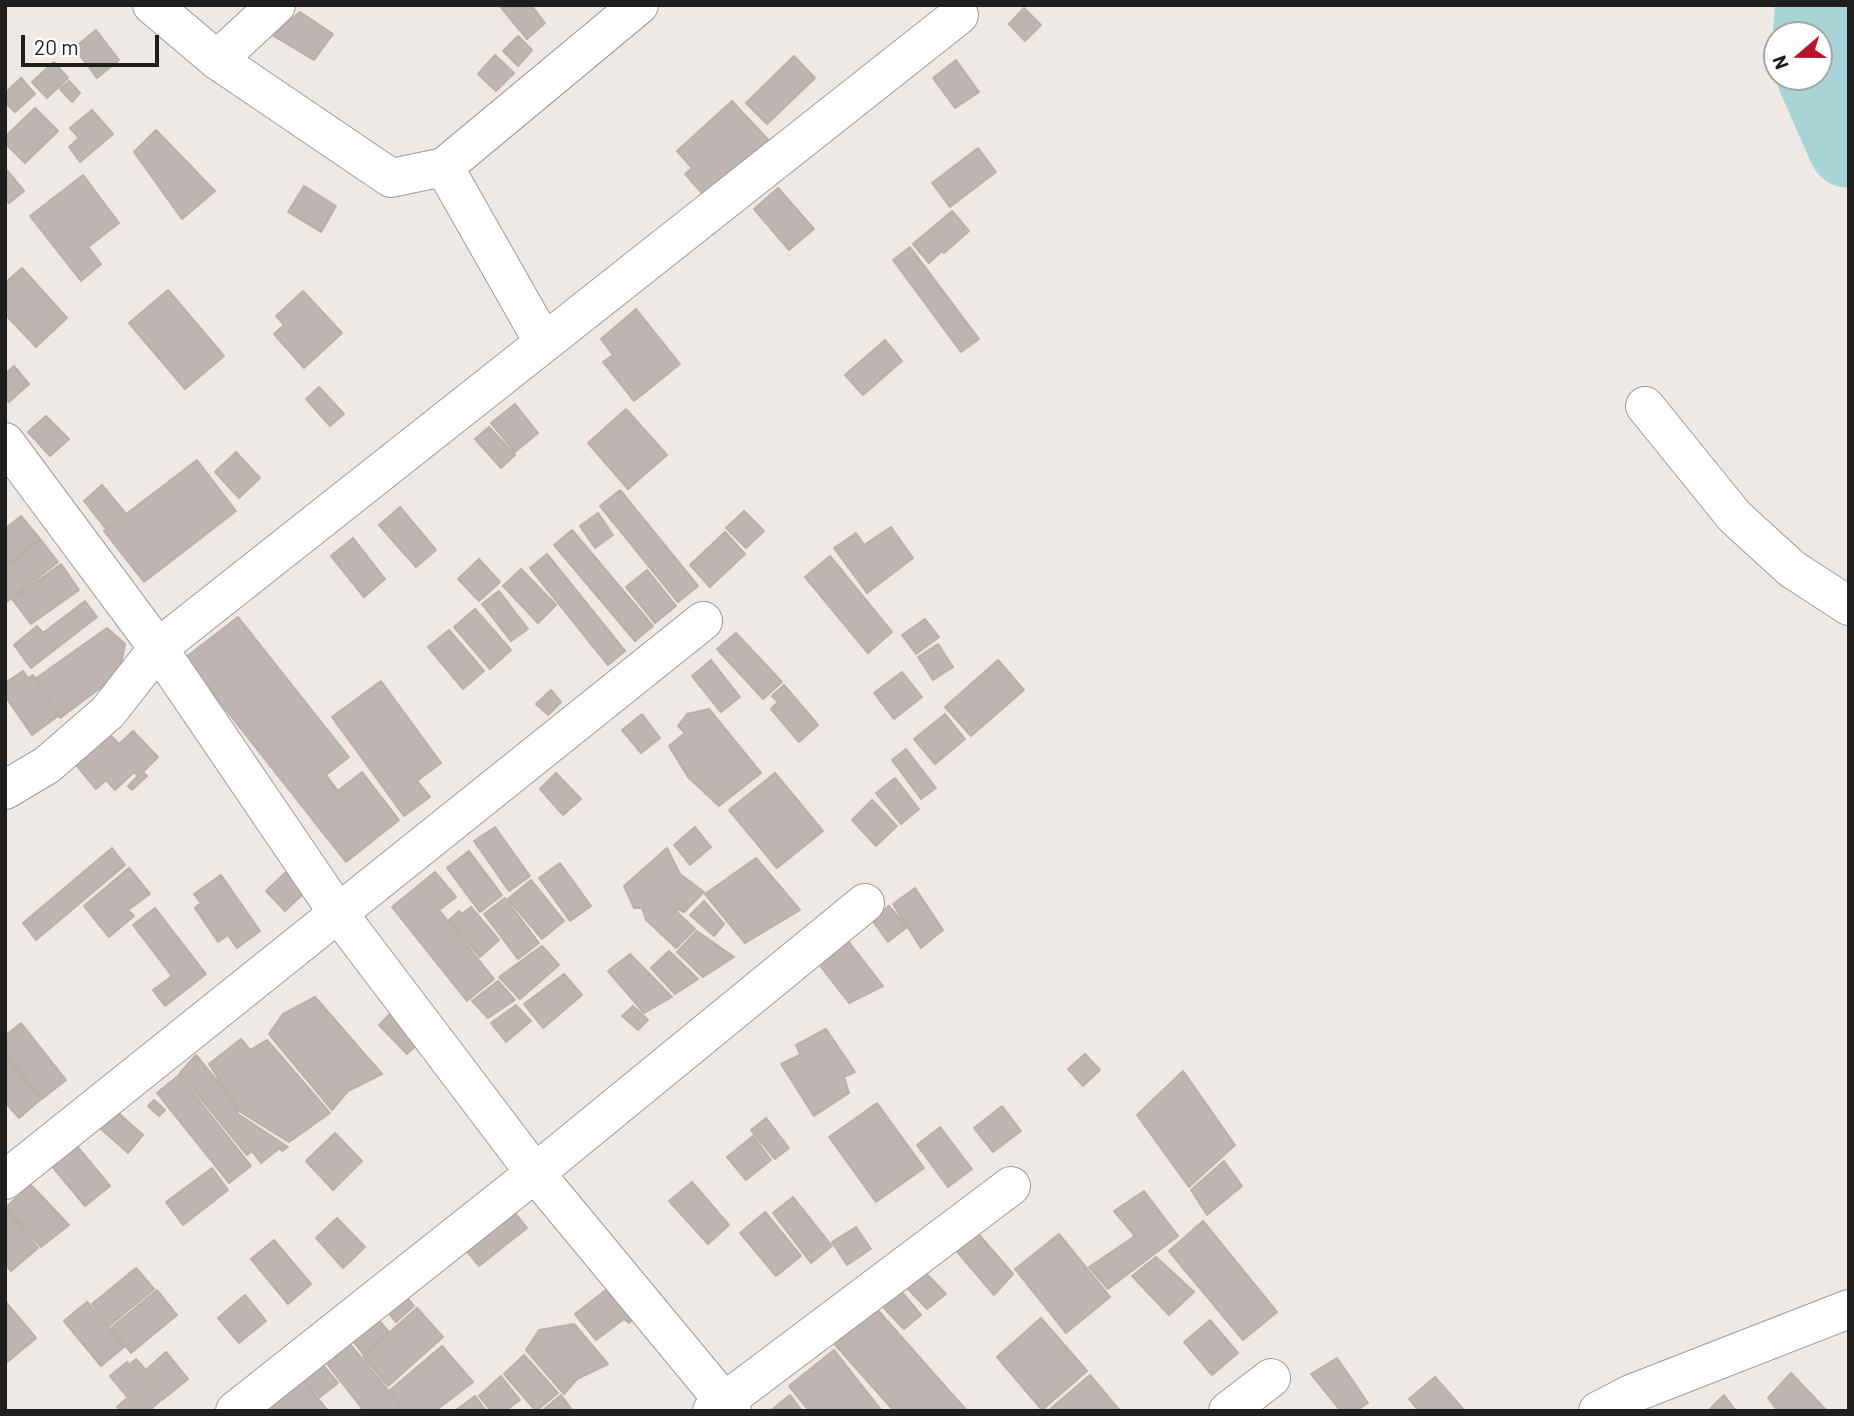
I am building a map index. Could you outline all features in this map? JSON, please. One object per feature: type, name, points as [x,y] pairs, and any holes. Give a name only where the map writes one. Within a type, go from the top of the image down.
[{"type":"street","points":[[152,5],[217,60],[391,178],[444,167],[639,5]]},
{"type":"street","points":[[217,60],[276,5]]},
{"type":"street","points":[[5,790],[47,765],[108,712],[158,648],[959,15]]},
{"type":"street","points":[[444,167],[544,343]]},
{"type":"street","points":[[1645,406],[1735,517],[1792,569],[1849,606]]},
{"type":"street","points":[[5,442],[158,648],[338,913],[535,1173],[723,1408],[1011,1186]]},
{"type":"street","points":[[5,1180],[703,621]]},
{"type":"street","points":[[235,1411],[535,1173],[865,903]]},
{"type":"street","points":[[1626,1405],[1849,1309]]},
{"type":"street","points":[[1228,1411],[1271,1378]]},
{"type":"building","points":[[499,5],[531,5],[545,23],[527,39]]},
{"type":"building","points":[[1024,8],[1041,25],[1025,41],[1009,24]]},
{"type":"building","points":[[300,12],[333,34],[314,60],[272,35]]},
{"type":"building","points":[[96,30],[119,60],[97,78],[74,48]]},
{"type":"building","points":[[518,36],[532,50],[518,66],[503,51]]},
{"type":"building","points":[[495,55],[514,73],[496,91],[478,74]]},
{"type":"building","points":[[794,56],[815,78],[767,124],[746,103]]},
{"type":"building","points":[[956,60],[979,92],[955,108],[933,78]]},
{"type":"building","points":[[54,62],[68,78],[47,98],[32,82]]},
{"type":"building","points":[[21,78],[35,94],[15,112],[5,102],[5,93]]},
{"type":"building","points":[[69,81],[80,93],[72,102],[60,89]]},
{"type":"building","points":[[732,101],[772,144],[709,201],[685,174],[692,168],[677,151]]},
{"type":"building","points":[[35,108],[58,131],[25,163],[5,143],[5,137]]},
{"type":"building","points":[[92,110],[113,134],[80,162],[69,147],[79,138],[70,128]]},
{"type":"building","points":[[156,130],[215,191],[182,219],[134,152]]},
{"type":"building","points":[[978,148],[996,172],[950,207],[932,183]]},
{"type":"building","points":[[5,168],[24,191],[9,203],[5,199]]},
{"type":"building","points":[[83,175],[119,223],[88,247],[101,264],[81,281],[30,216]]},
{"type":"building","points":[[304,186],[336,206],[321,232],[288,212]]},
{"type":"building","points":[[778,188],[814,229],[789,250],[754,209]]},
{"type":"building","points":[[952,211],[969,231],[929,263],[913,244]]},
{"type":"building","points":[[910,247],[979,339],[961,352],[893,260]]},
{"type":"building","points":[[22,268],[67,318],[36,347],[5,314],[5,283]]},
{"type":"building","points":[[168,290],[224,356],[185,389],[129,323]]},
{"type":"building","points":[[303,291],[342,333],[304,368],[274,334],[284,325],[276,316]]},
{"type":"building","points":[[636,309],[680,364],[634,401],[603,362],[613,355],[601,339]]},
{"type":"building","points":[[885,340],[902,361],[863,395],[845,375]]},
{"type":"building","points":[[14,366],[29,384],[9,402],[5,398],[5,374]]},
{"type":"building","points":[[319,387],[344,414],[330,426],[306,399]]},
{"type":"building","points":[[515,404],[538,433],[515,452],[491,423]]},
{"type":"building","points":[[626,409],[667,455],[628,489],[588,443]]},
{"type":"building","points":[[46,416],[69,439],[50,456],[28,432]]},
{"type":"building","points":[[489,427],[515,455],[501,468],[475,439]]},
{"type":"building","points":[[236,452],[260,478],[239,498],[215,472]]},
{"type":"building","points":[[197,460],[236,511],[144,582],[104,531]]},
{"type":"building","points":[[102,485],[126,514],[106,529],[84,501]]},
{"type":"building","points":[[620,490],[698,586],[678,602],[600,506]]},
{"type":"building","points":[[400,507],[436,550],[416,567],[379,525]]},
{"type":"building","points":[[744,511],[764,531],[746,548],[726,528]]},
{"type":"building","points":[[598,513],[613,535],[595,548],[580,526]]},
{"type":"building","points":[[21,516],[40,539],[5,566],[5,529]]},
{"type":"building","points":[[891,527],[913,558],[867,593],[834,548],[856,533],[864,545]]},
{"type":"building","points":[[572,530],[653,626],[635,641],[554,545]]},
{"type":"building","points":[[725,532],[745,554],[710,587],[690,565]]},
{"type":"building","points":[[353,538],[385,579],[364,597],[331,556]]},
{"type":"building","points":[[41,540],[58,562],[5,603],[5,567]]},
{"type":"building","points":[[547,554],[625,651],[608,665],[530,568]]},
{"type":"building","points":[[830,556],[892,632],[868,653],[805,577]]},
{"type":"building","points":[[479,559],[500,582],[479,601],[458,579]]},
{"type":"building","points":[[61,564],[79,590],[31,624],[12,599]]},
{"type":"building","points":[[521,569],[556,605],[538,623],[503,586]]},
{"type":"building","points":[[647,570],[676,606],[655,623],[626,587]]},
{"type":"building","points":[[499,591],[528,629],[511,641],[482,604]]},
{"type":"building","points":[[85,601],[97,617],[31,668],[14,645],[37,626],[43,633]]},
{"type":"building","points":[[475,609],[511,650],[490,669],[454,627]]},
{"type":"building","points":[[238,617],[349,757],[326,775],[338,791],[362,772],[399,820],[346,862],[185,658]]},
{"type":"building","points":[[925,619],[939,637],[916,654],[902,635]]},
{"type":"building","points":[[107,628],[125,644],[119,674],[60,718],[35,679]]},
{"type":"building","points":[[449,630],[484,671],[463,689],[428,647]]},
{"type":"building","points":[[736,633],[782,682],[763,699],[717,649]]},
{"type":"building","points":[[938,644],[953,667],[933,680],[918,657]]},
{"type":"building","points":[[711,660],[740,697],[721,712],[692,676]]},
{"type":"building","points":[[998,660],[1024,690],[971,736],[945,707]]},
{"type":"building","points":[[23,671],[28,678],[33,675],[58,716],[32,735],[5,696],[5,683]]},
{"type":"building","points":[[902,672],[922,697],[894,719],[874,693]]},
{"type":"building","points":[[381,681],[441,763],[417,781],[430,797],[404,816],[332,717]]},
{"type":"building","points":[[784,685],[818,725],[799,742],[771,709],[778,702],[772,696]]},
{"type":"building","points":[[551,690],[561,702],[548,715],[536,704]]},
{"type":"building","points":[[709,709],[761,773],[719,806],[688,777],[669,746],[685,733],[678,726],[687,714]]},
{"type":"building","points":[[642,714],[660,738],[641,753],[622,730]]},
{"type":"building","points":[[945,714],[965,739],[935,764],[914,739]]},
{"type":"building","points":[[105,730],[119,744],[133,731],[158,757],[143,772],[147,776],[132,790],[128,786],[138,776],[134,772],[115,790],[106,780],[96,789],[72,760]]},
{"type":"building","points":[[906,749],[936,788],[921,799],[892,760]]},
{"type":"building","points":[[556,773],[581,799],[563,815],[540,789]]},
{"type":"building","points":[[775,773],[823,831],[777,868],[729,810]]},
{"type":"building","points":[[895,778],[919,809],[901,824],[876,793]]},
{"type":"building","points":[[872,800],[897,826],[876,846],[852,820]]},
{"type":"building","points":[[495,827],[530,876],[509,891],[474,841]]},
{"type":"building","points":[[695,827],[711,847],[690,865],[674,845]]},
{"type":"building","points":[[112,848],[125,865],[36,940],[23,923]]},
{"type":"building","points":[[667,848],[680,874],[704,892],[684,912],[678,909],[657,930],[646,920],[642,908],[634,908],[624,886]]},
{"type":"building","points":[[469,851],[502,895],[480,912],[447,868]]},
{"type":"building","points":[[756,858],[800,910],[745,943],[705,894]]},
{"type":"building","points":[[560,863],[591,906],[570,921],[539,878]]},
{"type":"building","points":[[129,868],[150,894],[128,910],[134,916],[109,937],[84,906]]},
{"type":"building","points":[[286,872],[305,892],[285,911],[266,891]]},
{"type":"building","points":[[435,872],[456,897],[439,910],[494,979],[467,1001],[392,907]]},
{"type":"building","points":[[221,875],[260,931],[237,948],[228,935],[218,942],[195,908],[201,903],[194,894]]},
{"type":"building","points":[[531,880],[564,921],[542,939],[508,899]]},
{"type":"building","points":[[915,888],[943,930],[921,948],[893,904]]},
{"type":"building","points":[[505,898],[539,943],[518,959],[484,914]]},
{"type":"building","points":[[704,901],[724,924],[714,936],[690,915]]},
{"type":"building","points":[[889,906],[907,927],[888,942],[872,920]]},
{"type":"building","points":[[471,907],[499,940],[480,957],[449,920],[459,911],[462,914]]},
{"type":"building","points":[[155,908],[206,974],[165,1006],[153,990],[172,976],[133,925]]},
{"type":"building","points":[[676,911],[695,929],[676,948],[657,930]]},
{"type":"building","points":[[697,931],[734,957],[703,977],[677,952]]},
{"type":"building","points":[[845,937],[883,986],[849,1003],[815,959]]},
{"type":"building","points":[[542,946],[559,965],[520,999],[499,977]]},
{"type":"building","points":[[669,951],[698,979],[675,994],[651,968]]},
{"type":"building","points":[[630,954],[672,997],[644,1013],[608,971]]},
{"type":"building","points":[[564,974],[582,995],[543,1028],[524,1004]]},
{"type":"building","points":[[498,981],[515,1000],[488,1018],[472,1001]]},
{"type":"building","points":[[315,997],[382,1074],[348,1091],[332,1110],[269,1034],[283,1014]]},
{"type":"building","points":[[516,1005],[531,1021],[506,1042],[491,1023]]},
{"type":"building","points":[[398,1006],[426,1036],[407,1054],[379,1025]]},
{"type":"building","points":[[633,1006],[648,1020],[638,1030],[622,1016]]},
{"type":"building","points":[[21,1023],[66,1080],[42,1099],[5,1053],[5,1036]]},
{"type":"building","points":[[826,1029],[855,1072],[844,1077],[849,1093],[814,1116],[781,1064],[800,1055],[796,1045]]},
{"type":"building","points":[[241,1039],[250,1050],[267,1040],[330,1113],[289,1142],[239,1111],[209,1064]]},
{"type":"building","points":[[1085,1054],[1100,1070],[1083,1086],[1068,1069]]},
{"type":"building","points":[[196,1055],[231,1098],[238,1114],[288,1147],[282,1151],[280,1148],[261,1163],[252,1151],[247,1155],[180,1073]]},
{"type":"building","points":[[5,1056],[41,1099],[19,1118],[5,1102]]},
{"type":"building","points":[[1183,1071],[1235,1145],[1189,1187],[1137,1115]]},
{"type":"building","points":[[179,1075],[251,1166],[229,1183],[157,1093]]},
{"type":"building","points":[[154,1100],[165,1110],[159,1116],[148,1106]]},
{"type":"building","points":[[877,1103],[924,1168],[876,1202],[829,1137]]},
{"type":"building","points":[[1002,1106],[1021,1131],[993,1152],[974,1128]]},
{"type":"building","points":[[115,1110],[143,1135],[128,1153],[100,1128]]},
{"type":"building","points":[[766,1118],[789,1148],[775,1159],[751,1130]]},
{"type":"building","points":[[940,1127],[972,1169],[948,1187],[917,1145]]},
{"type":"building","points":[[335,1133],[362,1161],[333,1190],[306,1161]]},
{"type":"building","points":[[753,1136],[771,1160],[746,1180],[727,1157]]},
{"type":"building","points":[[76,1145],[110,1186],[85,1206],[51,1165]]},
{"type":"building","points":[[1224,1161],[1242,1186],[1207,1215],[1191,1190]]},
{"type":"building","points":[[212,1168],[228,1190],[183,1225],[166,1202]]},
{"type":"building","points":[[692,1182],[729,1225],[708,1244],[669,1201]]},
{"type":"building","points":[[31,1185],[69,1225],[41,1247],[6,1207]]},
{"type":"building","points":[[1144,1191],[1178,1236],[1108,1289],[1089,1267],[1135,1236],[1114,1211]]},
{"type":"building","points":[[793,1197],[832,1246],[811,1263],[773,1213]]},
{"type":"building","points":[[509,1206],[527,1228],[479,1266],[461,1244]]},
{"type":"building","points":[[6,1209],[38,1248],[11,1271],[5,1264]]},
{"type":"building","points":[[765,1212],[801,1256],[776,1276],[740,1233]]},
{"type":"building","points":[[337,1218],[365,1247],[343,1268],[316,1238]]},
{"type":"building","points":[[1203,1221],[1277,1312],[1243,1340],[1169,1251]]},
{"type":"building","points":[[856,1227],[871,1249],[847,1265],[832,1242]]},
{"type":"building","points":[[975,1230],[1013,1274],[994,1295],[954,1248]]},
{"type":"building","points":[[1059,1234],[1110,1297],[1066,1333],[1015,1269]]},
{"type":"building","points":[[274,1240],[311,1284],[288,1304],[251,1259]]},
{"type":"building","points":[[1156,1257],[1194,1292],[1169,1315],[1132,1276]]},
{"type":"building","points":[[136,1268],[154,1289],[109,1326],[92,1304]]},
{"type":"building","points":[[924,1271],[946,1294],[927,1309],[907,1288]]},
{"type":"building","points":[[616,1282],[642,1312],[629,1323],[624,1319],[596,1340],[575,1314]]},
{"type":"building","points":[[157,1290],[177,1315],[131,1353],[111,1328]]},
{"type":"building","points":[[401,1291],[414,1306],[396,1322],[383,1306]]},
{"type":"building","points":[[901,1291],[921,1315],[904,1329],[882,1306]]},
{"type":"building","points":[[245,1295],[266,1321],[239,1343],[218,1318]]},
{"type":"building","points":[[5,1301],[36,1338],[5,1364]]},
{"type":"building","points":[[87,1302],[124,1347],[101,1366],[64,1321]]},
{"type":"building","points":[[875,1307],[967,1411],[894,1411],[831,1340]]},
{"type":"building","points":[[417,1308],[443,1337],[388,1386],[363,1356]]},
{"type":"building","points":[[374,1315],[389,1332],[363,1354],[349,1336]]},
{"type":"building","points":[[1041,1318],[1087,1371],[1042,1410],[997,1357]]},
{"type":"building","points":[[1210,1320],[1238,1353],[1212,1375],[1184,1342]]},
{"type":"building","points":[[574,1324],[608,1364],[577,1379],[564,1394],[526,1350],[539,1330]]},
{"type":"building","points":[[340,1332],[405,1411],[364,1411],[317,1351]]},
{"type":"building","points":[[442,1346],[473,1382],[435,1411],[405,1411],[389,1391]]},
{"type":"building","points":[[834,1350],[882,1411],[809,1411],[789,1386]]},
{"type":"building","points":[[166,1352],[188,1379],[162,1400],[131,1363],[136,1359],[146,1370]]},
{"type":"building","points":[[524,1355],[558,1393],[536,1411],[504,1374]]},
{"type":"building","points":[[317,1358],[338,1383],[320,1397],[299,1373]]},
{"type":"building","points":[[1337,1358],[1368,1403],[1356,1411],[1341,1411],[1311,1374]]},
{"type":"building","points":[[127,1362],[160,1401],[149,1411],[139,1411],[110,1376]]},
{"type":"building","points":[[297,1373],[328,1411],[307,1411],[304,1407],[300,1411],[251,1411]]},
{"type":"building","points":[[1791,1373],[1827,1411],[1778,1411],[1768,1398]]},
{"type":"building","points":[[1090,1375],[1120,1411],[1048,1411]]},
{"type":"building","points":[[501,1376],[520,1400],[505,1411],[491,1411],[479,1396]]},
{"type":"building","points":[[1435,1377],[1465,1411],[1419,1411],[1409,1399]]},
{"type":"building","points":[[561,1395],[573,1411],[542,1411]]},
{"type":"building","points":[[790,1395],[802,1411],[770,1411]]},
{"type":"building","points":[[1724,1395],[1736,1411],[1708,1411]]},
{"type":"building","points":[[475,1396],[486,1411],[455,1411]]},
{"type":"building","points":[[126,1399],[136,1411],[120,1411],[117,1407]]},
{"type":"waterway","points":[[1815,21],[1816,5]]},
{"type":"waterway","points":[[1824,91],[1849,147]]}]
